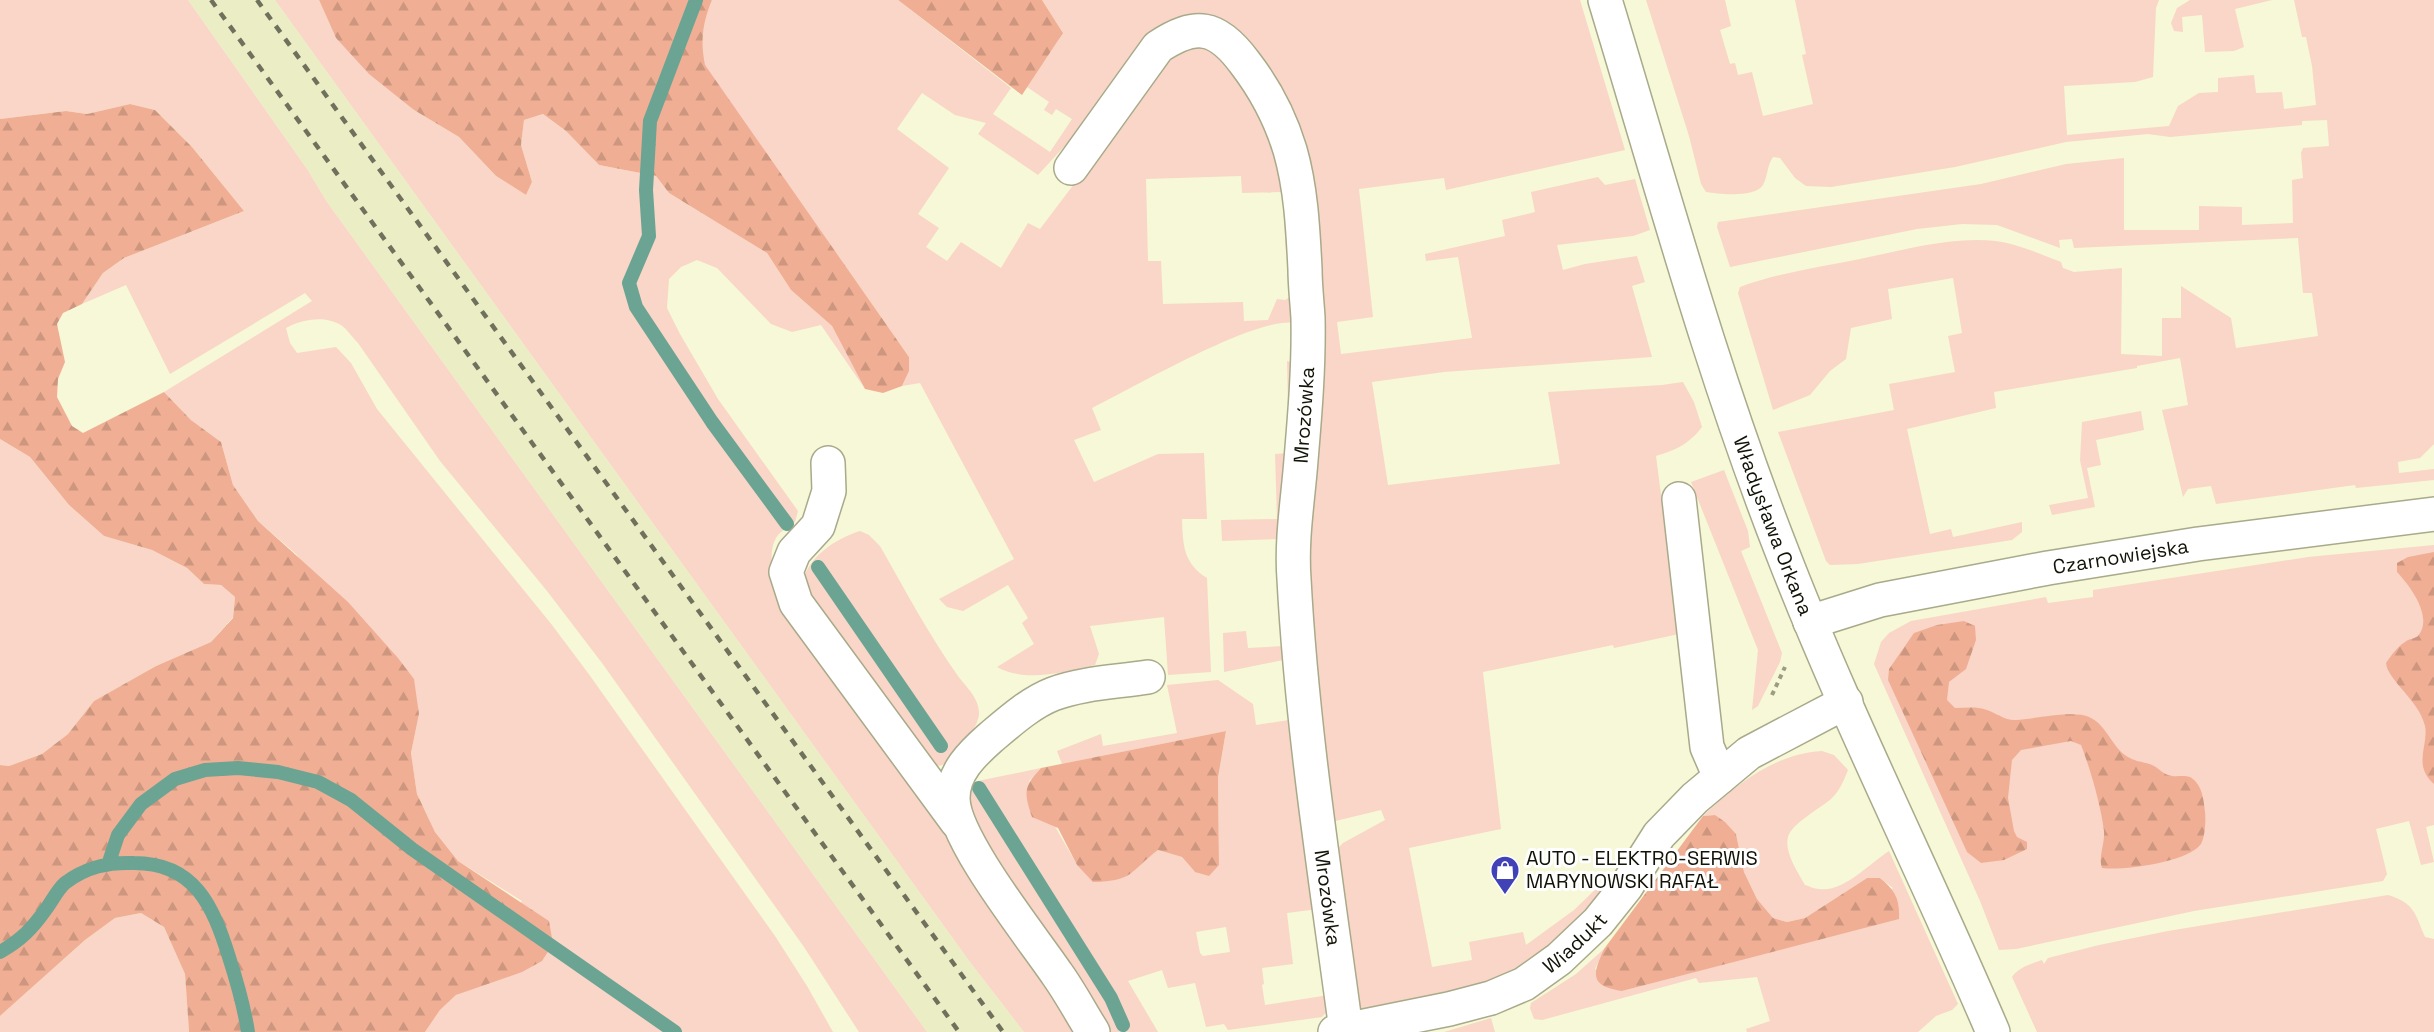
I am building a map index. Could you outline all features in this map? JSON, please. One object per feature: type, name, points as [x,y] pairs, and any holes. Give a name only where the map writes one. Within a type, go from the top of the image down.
[{"type":"street","name":"Władysława Orkana","points":[[1605,0],[1731,412],[1780,549],[1810,622],[1992,1032]]},
{"type":"street","name":"Mrozówka","points":[[1071,168],[1158,46],[1179,33],[1194,30],[1208,32],[1228,42],[1241,57],[1262,84],[1276,111],[1290,150],[1300,200],[1308,317],[1308,359],[1293,533],[1293,578],[1340,1031]]},
{"type":"street","points":[[828,463],[829,491],[818,526],[794,552],[786,572],[796,603],[957,822],[978,859],[1059,976],[1093,1032]]},
{"type":"street","points":[[1679,499],[1707,747],[1720,777]]},
{"type":"street","name":"Czarnowiejska","points":[[1810,622],[1880,600],[2048,568],[2198,544],[2434,514]]},
{"type":"street","points":[[957,822],[953,799],[957,778],[971,755],[1013,718],[1053,694],[1148,677]]},
{"type":"street","name":"Wiadukt","points":[[1340,1031],[1470,1004],[1524,984],[1559,959],[1598,922],[1626,887],[1659,835],[1695,798],[1749,753],[1846,702]]},
{"type":"shaded area","points":[[0,0],[188,0],[307,169],[327,202],[927,1032],[859,1032],[804,947],[602,663],[547,591],[440,461],[358,343],[335,322],[321,319],[306,320],[286,328],[290,343],[297,353],[336,347],[351,363],[377,409],[552,625],[588,673],[775,936],[833,1032],[425,1032],[440,1010],[456,995],[471,989],[522,901],[458,861],[435,832],[417,794],[411,753],[419,714],[296,554],[258,521],[233,485],[221,442],[191,420],[164,392],[312,301],[305,293],[170,374],[126,285],[82,304],[103,273],[124,258],[244,211],[192,147],[155,110],[130,104],[87,114],[66,111],[0,119]]},
{"type":"shaded area","points":[[188,0],[275,0],[970,962],[1024,1032],[927,1032],[327,202],[307,169]]},
{"type":"shaded area","points":[[275,0],[319,0],[336,38],[414,110],[459,137],[496,176],[526,195],[532,182],[521,145],[524,120],[543,114],[566,131],[599,165],[656,176],[669,193],[767,253],[791,290],[832,326],[865,389],[821,325],[792,332],[771,324],[717,268],[697,260],[681,267],[669,279],[667,308],[680,334],[718,399],[798,511],[795,522],[780,533],[773,548],[773,576],[779,602],[952,837],[1082,1032],[1024,1032],[970,962]]},
{"type":"shaded area","points":[[712,0],[898,0],[1011,88],[993,114],[1050,152],[1072,119],[1056,109],[1052,115],[1044,110],[1049,102],[1027,87],[1063,33],[1042,0],[1580,0],[1625,150],[1446,190],[1444,178],[1359,189],[1373,317],[1337,322],[1341,354],[1472,338],[1458,257],[1426,261],[1425,254],[1505,236],[1502,220],[1535,212],[1531,192],[1598,177],[1605,185],[1635,179],[1650,230],[1633,236],[1557,245],[1563,270],[1585,264],[1637,256],[1645,282],[1632,286],[1652,357],[1444,372],[1372,382],[1388,485],[1560,464],[1548,392],[1683,382],[1694,402],[1702,427],[1682,446],[1656,456],[1679,634],[1483,672],[1501,829],[1409,848],[1432,967],[1472,960],[1469,942],[1523,932],[1526,945],[1574,910],[1601,884],[1604,885],[1606,892],[1559,938],[1539,955],[1508,973],[1467,988],[1358,1011],[1353,1002],[1335,851],[1343,843],[1385,820],[1381,810],[1327,823],[1306,644],[1302,573],[1303,517],[1317,357],[1311,241],[1300,163],[1293,137],[1273,89],[1259,67],[1242,47],[1220,28],[1198,19],[1174,22],[1162,29],[1150,39],[1081,135],[1072,138],[1038,175],[978,134],[986,123],[955,115],[922,93],[897,129],[949,168],[918,214],[939,228],[926,247],[947,261],[961,242],[1001,268],[1028,223],[1040,229],[1096,155],[1094,149],[1160,57],[1169,50],[1191,42],[1212,46],[1231,60],[1248,80],[1262,105],[1288,174],[1294,251],[1286,251],[1282,192],[1242,193],[1241,176],[1146,179],[1148,261],[1161,261],[1163,304],[1243,302],[1244,321],[1268,320],[1277,299],[1285,300],[1290,297],[1289,287],[1295,287],[1297,320],[1295,323],[1277,324],[1224,342],[1092,408],[1101,430],[1074,440],[1094,482],[1158,454],[1204,453],[1207,519],[1182,519],[1186,553],[1193,566],[1207,578],[1211,672],[1168,675],[1164,617],[1090,626],[1099,654],[1095,665],[1045,675],[1020,674],[997,667],[1034,644],[1022,623],[1028,618],[1008,585],[963,611],[947,607],[939,599],[1014,559],[920,383],[902,386],[909,371],[909,357],[704,65],[703,32]]},
{"type":"shaded area","points":[[1646,0],[1725,0],[1731,26],[1720,30],[1730,64],[1735,63],[1738,75],[1752,72],[1763,116],[1813,104],[1802,55],[1806,54],[1795,0],[2159,0],[2156,8],[2153,77],[2135,82],[2064,86],[2067,135],[2169,126],[2178,106],[2199,93],[2218,92],[2218,78],[2254,75],[2256,93],[2282,92],[2284,109],[2316,105],[2306,37],[2302,37],[2294,0],[2434,0],[2434,444],[2420,458],[2398,462],[2399,473],[2434,469],[2434,480],[2356,488],[2355,485],[2216,504],[2211,486],[2188,489],[2183,497],[2162,410],[2188,405],[2180,358],[2137,366],[2137,368],[1994,392],[1996,408],[1907,429],[1930,534],[1951,529],[1953,537],[2022,522],[2022,532],[2012,540],[1858,564],[1830,565],[1826,561],[1778,432],[1894,410],[1889,384],[1955,372],[1948,336],[1962,333],[1953,278],[1888,289],[1892,319],[1851,328],[1846,359],[1830,371],[1810,395],[1773,410],[1738,293],[1740,287],[1784,274],[1945,242],[1979,240],[2004,242],[2061,262],[2063,268],[2074,272],[2122,268],[2121,354],[2162,356],[2162,318],[2181,318],[2181,286],[2231,318],[2236,348],[2318,336],[2312,293],[2303,293],[2298,238],[2074,248],[2072,239],[2059,240],[2060,248],[1997,225],[1962,224],[1917,229],[1730,267],[1717,227],[1718,222],[1981,184],[2066,164],[2124,158],[2124,230],[2199,230],[2199,206],[2242,207],[2242,225],[2293,223],[2292,180],[2303,178],[2301,153],[2303,148],[2329,146],[2327,120],[2302,121],[2302,125],[2170,137],[2148,134],[2066,142],[1955,167],[1831,187],[1806,186],[1795,178],[1780,158],[1773,157],[1765,182],[1759,189],[1736,194],[1706,192],[1701,184],[1689,136]]},
{"type":"shaded area","points":[[2190,0],[2272,0],[2235,9],[2244,47],[2234,51],[2205,52],[2202,15],[2182,17],[2183,32],[2174,31],[2171,23],[2177,8]]},
{"type":"shaded area","points":[[1287,361],[1296,364],[1318,909],[1287,913],[1293,964],[1262,968],[1264,984],[1262,985],[1265,1005],[1329,995],[1330,1008],[1322,1017],[1228,1030],[1224,1024],[1206,1027],[1195,983],[1168,988],[1162,970],[1128,981],[1158,1032],[1105,1032],[968,820],[968,783],[1041,768],[1029,781],[1077,865],[1145,860],[1158,850],[1182,857],[1195,872],[1219,865],[1218,778],[1226,731],[1062,764],[1057,751],[1101,734],[1103,746],[1177,733],[1167,685],[1218,680],[1253,704],[1256,725],[1289,720],[1283,660],[1224,672],[1223,633],[1246,631],[1248,648],[1283,646],[1279,539],[1222,541],[1221,520],[1277,519],[1275,454],[1289,453]],"holes":[[[1226,927],[1230,952],[1203,956],[1200,953],[1196,932]]]},
{"type":"shaded area","points":[[2141,411],[2144,430],[2096,440],[2101,465],[2087,468],[2095,507],[2052,515],[2049,505],[2088,498],[2080,460],[2082,422]]},
{"type":"shaded area","points":[[0,439],[30,457],[69,505],[104,536],[152,550],[187,568],[204,584],[221,585],[235,597],[233,617],[211,642],[156,666],[94,701],[68,734],[42,754],[9,766],[0,765]]},
{"type":"shaded area","points":[[1724,470],[1748,531],[1750,547],[1741,551],[1782,653],[1780,662],[1758,706],[1752,710],[1758,650],[1691,482]]},
{"type":"shaded area","points":[[860,531],[869,535],[880,546],[937,645],[972,694],[979,709],[978,720],[973,729],[945,764],[933,766],[802,583],[810,565],[824,550]]},
{"type":"shaded area","points":[[2434,545],[2434,825],[2426,827],[2434,862],[2421,865],[2409,821],[2376,829],[2387,874],[2383,881],[2194,911],[2016,949],[1999,950],[1980,901],[1874,664],[1881,642],[1889,633],[1911,621],[2046,597],[2048,603],[2093,597],[2093,590],[2308,557]]},
{"type":"shaded area","points":[[1822,751],[1834,755],[1848,770],[1840,788],[1832,798],[1790,832],[1787,843],[1795,868],[1805,885],[1817,889],[1828,889],[1847,882],[1889,851],[1958,1004],[1952,1010],[1936,1016],[1918,1032],[1747,1032],[1746,1029],[1770,1021],[1757,977],[1699,983],[1696,978],[1542,1020],[1534,1019],[1530,1008],[1531,1003],[1576,974],[1604,949],[1595,969],[1622,991],[1753,956],[1893,888],[1880,878],[1867,878],[1805,918],[1787,922],[1773,918],[1757,899],[1744,872],[1736,834],[1715,815],[1703,816],[1743,782],[1772,764],[1804,753]]},
{"type":"shaded area","points":[[2388,895],[2409,906],[2425,937],[2434,939],[2434,1032],[2037,1032],[2012,977],[2022,968],[2042,960],[2044,964],[2048,958],[2099,945],[2168,931]]},
{"type":"shaded area","points":[[141,913],[164,927],[185,974],[189,1032],[0,1032],[0,1016],[85,940],[115,918]]},
{"type":"shaded area","points":[[1491,1018],[1495,1032],[1444,1032]]},
{"type":"green space","points":[[319,0],[712,0],[703,32],[705,65],[909,357],[909,371],[902,386],[883,393],[865,389],[832,326],[791,290],[767,253],[669,193],[656,176],[599,165],[566,131],[543,114],[524,120],[521,145],[532,182],[526,195],[496,176],[459,137],[414,110],[369,74],[336,38]]},
{"type":"green space","points":[[898,0],[1042,0],[1063,33],[1022,95]]},
{"type":"green space","points":[[130,104],[155,110],[192,147],[244,211],[124,258],[103,273],[82,304],[63,313],[57,324],[65,362],[58,379],[57,397],[72,426],[83,433],[164,392],[191,420],[221,442],[233,485],[258,521],[348,602],[414,679],[419,714],[411,753],[417,794],[435,832],[458,861],[549,921],[553,944],[542,961],[522,972],[456,995],[440,1010],[425,1032],[189,1032],[185,974],[164,927],[141,913],[115,918],[85,940],[0,1016],[0,765],[9,766],[42,754],[68,734],[94,701],[156,666],[211,642],[233,618],[235,597],[221,585],[204,584],[187,568],[152,550],[104,536],[69,505],[30,457],[0,439],[0,119],[66,111],[87,114]]},
{"type":"green space","points":[[2434,552],[2434,784],[2424,770],[2423,755],[2426,733],[2422,717],[2411,699],[2392,677],[2386,663],[2402,644],[2418,636],[2423,620],[2422,611],[2414,593],[2397,572],[2397,563],[2408,557]]},
{"type":"green space","points":[[1964,621],[1975,626],[1976,640],[1966,669],[1949,682],[1947,700],[1955,708],[1983,709],[2012,720],[2074,714],[2089,717],[2101,726],[2124,754],[2152,765],[2169,775],[2188,776],[2196,782],[2204,801],[2204,833],[2201,844],[2183,856],[2154,864],[2102,868],[2104,831],[2098,799],[2081,745],[2071,741],[2021,750],[2012,760],[2008,798],[2014,831],[2017,837],[2027,842],[2027,849],[2004,860],[1981,863],[1967,852],[1888,680],[1889,669],[1914,633],[1937,625]]},
{"type":"green space","points":[[1226,731],[1218,778],[1219,865],[1209,876],[1195,872],[1182,857],[1158,850],[1136,870],[1124,877],[1093,882],[1077,865],[1058,828],[1032,817],[1027,791],[1031,780],[1041,768]]},
{"type":"green space","points":[[1715,815],[1736,834],[1744,872],[1757,899],[1773,918],[1787,922],[1805,918],[1867,878],[1880,878],[1895,896],[1899,906],[1899,919],[1622,991],[1604,986],[1596,978],[1596,972],[1604,949],[1703,816]]},
{"type":"waterway","points":[[696,0],[650,121],[646,190],[649,236],[629,283],[636,307],[712,422],[787,524]]},
{"type":"waterway","points":[[818,567],[941,746]]},
{"type":"waterway","points":[[109,862],[118,835],[141,804],[175,779],[205,770],[238,768],[278,772],[318,782],[351,800],[412,849],[675,1032]]},
{"type":"waterway","points":[[979,788],[1111,998],[1123,1025]]},
{"type":"waterway","points":[[0,952],[26,933],[62,886],[81,873],[106,865],[124,863],[155,865],[187,879],[208,905],[223,938],[248,1032]]},
{"type":"railway","points":[[211,0],[959,1032]]},
{"type":"railway","points":[[257,0],[1003,1032]]},
{"type":"place","name":"AUTO - ELEKTRO-SERWIS MARYNOWSKI RAFAŁ","points":[[1505,896]]}]
